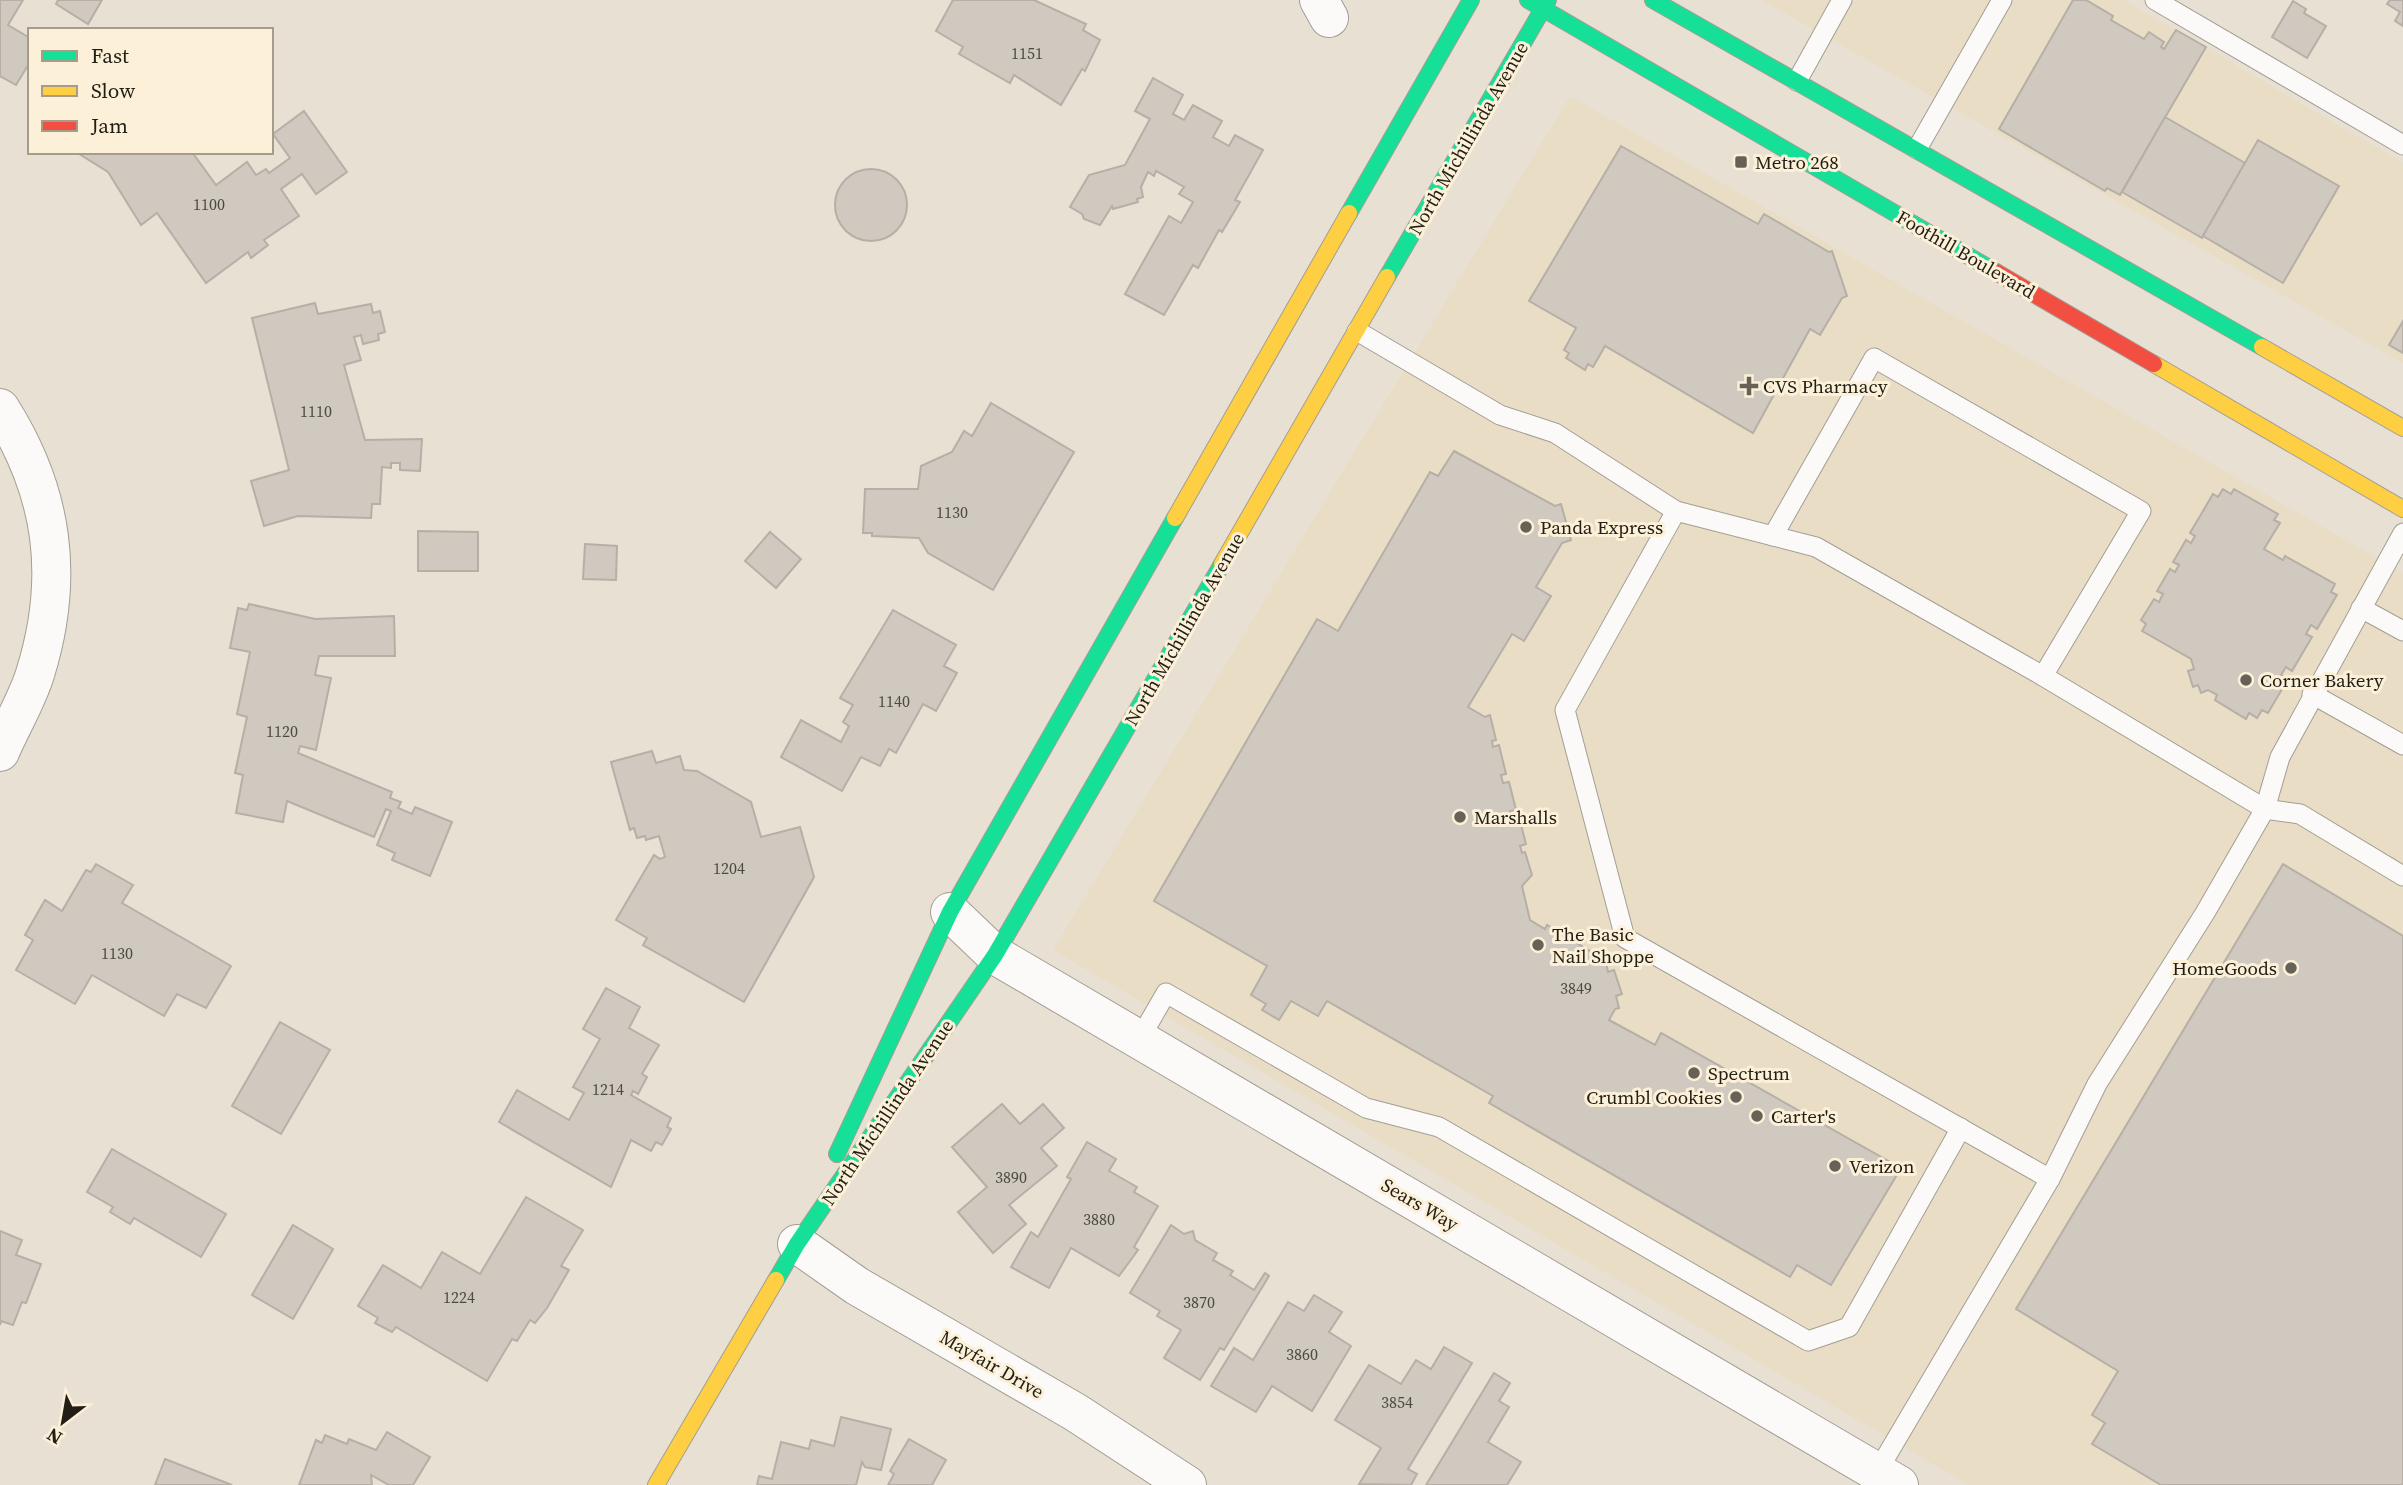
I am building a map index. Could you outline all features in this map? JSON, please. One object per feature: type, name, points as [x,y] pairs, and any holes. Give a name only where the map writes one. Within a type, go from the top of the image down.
[{"type":"main road","name":"North Michillinda Avenue","points":[[797,1244],[879,1060],[950,912],[1471,0]]},
{"type":"main road","name":"Foothill Boulevard","points":[[1528,0],[1545,5],[2403,509]]},
{"type":"main road","points":[[1653,0],[2403,428]]},
{"type":"main road","name":"North Michillinda Avenue","points":[[656,1485],[797,1244],[995,956],[1545,5]]},
{"type":"street","points":[[0,408],[21,441],[50,525],[52,598],[35,675],[0,752]]},
{"type":"street","name":"Sears Way","points":[[950,912],[995,956],[1888,1479]]},
{"type":"street","name":"Mayfair Drive","points":[[797,1244],[857,1286],[1075,1412],[1187,1485]]},
{"type":"lane","points":[[1797,81],[1842,0]]},
{"type":"lane","points":[[1917,149],[2002,0]]},
{"type":"lane","points":[[2155,0],[2403,145]]},
{"type":"lane","points":[[1357,331],[1500,415],[1555,433],[1676,511],[1816,547],[2043,676],[2265,809],[2300,814],[2403,876]]},
{"type":"lane","points":[[1773,536],[1874,358],[2141,511],[2043,676]]},
{"type":"lane","points":[[1676,511],[1565,710],[1625,938],[2050,1179]]},
{"type":"lane","points":[[1888,1479],[2050,1179],[2096,1084],[2205,913],[2265,809],[2280,757],[2312,694],[2403,533]]},
{"type":"lane","points":[[2361,608],[2403,631]]},
{"type":"lane","points":[[2312,694],[2403,745]]},
{"type":"lane","points":[[1139,1040],[1166,993],[1366,1108],[1439,1127],[1808,1341],[1849,1327],[1961,1128]]},
{"type":"shaded area","points":[[1761,0],[2124,0],[2403,163],[2403,363]]},
{"type":"shaded area","points":[[1570,96],[2403,573],[2403,1485],[1969,1485],[1053,950]]},
{"type":"building","points":[[0,0],[23,0],[8,25],[28,37],[28,65],[16,85],[0,76]]},
{"type":"building","points":[[58,0],[102,0],[88,24],[56,4]]},
{"type":"building","points":[[953,0],[1034,0],[1086,24],[1083,30],[1100,40],[1085,71],[1082,69],[1061,105],[1014,75],[1010,83],[959,54],[963,47],[936,31]]},
{"type":"building","points":[[2073,0],[2086,0],[2113,16],[2111,20],[2144,39],[2149,32],[2164,42],[2161,47],[2164,49],[2176,30],[2206,47],[2120,195],[2107,188],[2105,191],[1999,129]]},
{"type":"building","points":[[2390,0],[2403,0],[2403,26],[2395,21],[2400,12],[2387,4]]},
{"type":"building","points":[[2293,1],[2306,9],[2304,13],[2326,26],[2307,58],[2272,37]]},
{"type":"building","points":[[1153,78],[1183,95],[1173,114],[1184,120],[1193,105],[1222,121],[1213,137],[1229,146],[1235,135],[1263,150],[1235,200],[1240,202],[1222,232],[1219,230],[1198,268],[1193,265],[1164,315],[1125,294],[1169,216],[1181,223],[1193,202],[1179,194],[1184,187],[1156,171],[1154,176],[1148,172],[1141,187],[1143,197],[1137,199],[1138,202],[1113,209],[1112,206],[1100,225],[1084,219],[1082,214],[1070,207],[1089,175],[1125,165],[1150,119],[1135,111]]},
{"type":"building","points":[[304,111],[347,172],[316,194],[302,174],[281,189],[299,216],[264,240],[268,245],[251,258],[248,252],[206,283],[157,213],[141,225],[108,172],[79,154],[193,154],[216,185],[247,162],[256,175],[266,169],[269,173],[290,158],[273,134]]},
{"type":"building","points":[[2165,117],[2245,163],[2202,238],[2122,192]]},
{"type":"building","points":[[2258,140],[2339,186],[2283,283],[2203,236]]},
{"type":"building","points":[[1621,146],[1758,224],[1764,214],[1829,252],[1832,251],[1847,296],[1842,298],[1820,335],[1810,329],[1753,433],[1605,346],[1593,367],[1588,364],[1585,370],[1566,358],[1569,353],[1564,350],[1576,328],[1529,301]]},
{"type":"building","points":[[871,169],[891,175],[901,185],[907,205],[901,225],[891,235],[871,241],[851,235],[841,225],[835,205],[841,185],[851,175]]},
{"type":"building","points":[[315,303],[318,314],[371,304],[373,313],[380,311],[385,332],[378,334],[379,340],[363,344],[361,335],[354,337],[361,360],[344,365],[365,440],[422,439],[420,471],[400,470],[400,463],[391,463],[391,468],[382,467],[380,504],[372,504],[371,518],[298,516],[264,526],[251,481],[289,470],[252,318]]},
{"type":"building","points":[[2403,321],[2403,353],[2389,345]]},
{"type":"building","points":[[991,403],[1074,452],[993,590],[928,553],[919,538],[872,536],[872,533],[863,533],[865,489],[918,489],[921,466],[952,452],[964,431],[972,436]]},
{"type":"building","points":[[1454,451],[1555,506],[1561,504],[1571,540],[1562,543],[1536,587],[1551,596],[1524,641],[1512,634],[1468,707],[1485,717],[1490,715],[1496,740],[1492,741],[1493,747],[1499,745],[1506,774],[1501,775],[1503,783],[1509,782],[1516,810],[1510,811],[1513,819],[1519,817],[1526,844],[1520,846],[1522,853],[1525,852],[1532,875],[1522,886],[1530,920],[1545,929],[1547,925],[1603,959],[1601,963],[1606,962],[1608,972],[1614,970],[1622,994],[1616,996],[1619,1008],[1615,1009],[1609,1020],[1655,1045],[1661,1033],[1901,1168],[1831,1285],[1797,1265],[1790,1277],[1489,1103],[1493,1096],[1327,1001],[1318,1016],[1291,1001],[1279,1020],[1262,1010],[1266,1004],[1251,995],[1267,966],[1154,901],[1317,619],[1338,631],[1430,472],[1438,476]]},
{"type":"building","points":[[2223,489],[2231,494],[2234,489],[2278,514],[2274,520],[2280,523],[2264,549],[2283,560],[2285,556],[2335,584],[2331,592],[2337,595],[2317,629],[2311,625],[2306,634],[2312,637],[2292,671],[2286,667],[2281,675],[2288,679],[2268,713],[2262,710],[2257,718],[2249,713],[2246,719],[2215,700],[2217,695],[2208,690],[2201,693],[2198,685],[2193,687],[2188,671],[2194,669],[2191,659],[2142,631],[2146,624],[2141,620],[2154,599],[2159,602],[2163,594],[2157,591],[2170,569],[2175,572],[2179,565],[2173,562],[2186,540],[2191,543],[2195,536],[2190,533],[2213,494],[2218,497]]},
{"type":"building","points":[[418,531],[478,532],[478,571],[418,571]]},
{"type":"building","points":[[770,532],[801,559],[776,588],[745,561]]},
{"type":"building","points":[[585,544],[617,546],[616,580],[583,579]]},
{"type":"building","points":[[249,604],[315,619],[394,616],[395,656],[319,656],[315,675],[331,678],[316,750],[300,746],[298,753],[392,792],[390,798],[401,802],[398,808],[412,814],[415,807],[452,822],[430,876],[392,860],[395,853],[377,845],[391,811],[386,809],[374,837],[287,801],[283,822],[236,813],[243,775],[235,773],[247,717],[237,714],[250,652],[230,648],[238,608],[247,610]]},
{"type":"building","points":[[893,610],[956,645],[944,666],[957,673],[936,711],[923,704],[896,753],[889,749],[880,766],[861,757],[842,791],[781,757],[801,720],[841,742],[849,726],[843,722],[853,705],[840,698]]},
{"type":"building","points":[[652,751],[656,763],[680,756],[684,770],[697,771],[751,802],[761,837],[800,827],[814,877],[744,1002],[643,945],[647,938],[616,920],[654,855],[660,859],[665,857],[659,836],[646,840],[645,836],[637,838],[634,828],[630,830],[611,762]]},
{"type":"building","points":[[96,864],[133,885],[122,903],[231,966],[206,1008],[177,994],[164,1016],[92,975],[75,1004],[16,970],[33,940],[25,935],[45,900],[62,911],[86,870],[91,872]]},
{"type":"building","points":[[2283,864],[2403,936],[2403,1485],[2161,1485],[2092,1444],[2105,1423],[2092,1415],[2118,1371],[2016,1309]]},
{"type":"building","points":[[606,988],[640,1007],[629,1028],[659,1045],[642,1074],[647,1077],[638,1094],[633,1091],[631,1095],[671,1118],[667,1127],[671,1129],[662,1145],[656,1142],[651,1151],[631,1140],[611,1187],[499,1122],[517,1090],[569,1120],[584,1093],[573,1087],[600,1039],[583,1029]]},
{"type":"building","points":[[280,1022],[330,1050],[281,1134],[232,1106]]},
{"type":"building","points":[[1002,1104],[1020,1124],[1043,1104],[1064,1128],[1041,1148],[1057,1166],[1009,1205],[1026,1224],[993,1253],[958,1212],[987,1187],[952,1147]]},
{"type":"building","points":[[1087,1142],[1116,1159],[1109,1171],[1137,1187],[1134,1192],[1158,1206],[1134,1247],[1138,1250],[1119,1276],[1071,1248],[1049,1288],[1011,1267],[1031,1232],[1038,1237],[1071,1179],[1067,1177]]},
{"type":"building","points":[[112,1149],[226,1214],[201,1257],[134,1218],[130,1224],[110,1212],[113,1207],[87,1192]]},
{"type":"building","points":[[526,1197],[583,1230],[561,1266],[569,1270],[547,1308],[535,1323],[530,1320],[517,1341],[512,1339],[487,1381],[396,1327],[392,1332],[375,1323],[378,1318],[358,1306],[383,1265],[421,1288],[442,1252],[480,1274]]},
{"type":"building","points":[[293,1225],[333,1249],[293,1319],[252,1295]]},
{"type":"building","points":[[1171,1225],[1184,1234],[1193,1231],[1195,1240],[1217,1253],[1213,1260],[1233,1271],[1230,1275],[1254,1290],[1265,1273],[1269,1276],[1224,1350],[1220,1348],[1200,1380],[1164,1358],[1181,1330],[1157,1316],[1160,1311],[1130,1293]]},
{"type":"building","points":[[0,1231],[22,1240],[16,1255],[41,1264],[26,1303],[22,1302],[13,1325],[1,1321],[0,1325]]},
{"type":"building","points":[[1314,1295],[1342,1312],[1329,1332],[1351,1346],[1312,1411],[1272,1386],[1256,1412],[1211,1386],[1234,1348],[1253,1360],[1288,1302],[1304,1311]]},
{"type":"building","points":[[1444,1347],[1472,1363],[1408,1469],[1417,1474],[1411,1485],[1359,1484],[1381,1448],[1335,1420],[1369,1365],[1401,1384],[1416,1360],[1431,1369]]},
{"type":"building","points":[[1494,1373],[1510,1383],[1499,1401],[1509,1407],[1488,1442],[1521,1462],[1507,1485],[1426,1485]]},
{"type":"building","points":[[841,1417],[891,1429],[881,1470],[865,1467],[862,1462],[856,1485],[757,1485],[759,1476],[772,1479],[781,1442],[809,1449],[811,1440],[834,1446]]},
{"type":"building","points":[[387,1432],[430,1457],[413,1485],[389,1485],[371,1475],[372,1485],[299,1485],[316,1440],[322,1443],[325,1435],[347,1444],[349,1439],[376,1450]]},
{"type":"building","points":[[909,1439],[946,1460],[932,1485],[888,1485],[894,1474],[890,1471]]},
{"type":"building","points":[[165,1459],[232,1485],[155,1485]]},
{"type":"traffic: fast","points":[[1349,213],[1471,0]]},
{"type":"traffic: fast","points":[[1528,0],[1996,272]]},
{"type":"traffic: fast","points":[[1387,277],[1548,0]]},
{"type":"traffic: fast","points":[[1653,0],[2262,347]]},
{"type":"traffic: fast","points":[[837,1154],[950,912],[1175,518]]},
{"type":"traffic: fast","points":[[776,1280],[797,1244],[995,955],[1222,564]]},
{"type":"traffic: slow","points":[[1175,518],[1349,213]]},
{"type":"traffic: slow","points":[[1222,564],[1387,277]]},
{"type":"traffic: slow","points":[[2262,347],[2403,428]]},
{"type":"traffic: slow","points":[[2154,364],[2403,509]]},
{"type":"traffic: slow","points":[[656,1485],[776,1280]]},
{"type":"traffic: jam","points":[[1996,272],[2154,364]]},
{"type":"place","name":"Metro 268","points":[[1741,162]]},
{"type":"place","name":"CVS Pharmacy","points":[[1749,386]]},
{"type":"place","name":"Panda Express","points":[[1526,527]]},
{"type":"place","name":"Corner Bakery","points":[[2246,680]]},
{"type":"place","name":"Marshalls","points":[[1460,817]]},
{"type":"place","name":"The Basic Nail Shoppe","points":[[1538,945]]},
{"type":"place","name":"HomeGoods","points":[[2291,968]]},
{"type":"place","name":"Spectrum","points":[[1694,1073]]},
{"type":"place","name":"Crumbl Cookies","points":[[1736,1097]]},
{"type":"place","name":"Carter's","points":[[1757,1116]]},
{"type":"place","name":"Verizon","points":[[1835,1166]]}]
